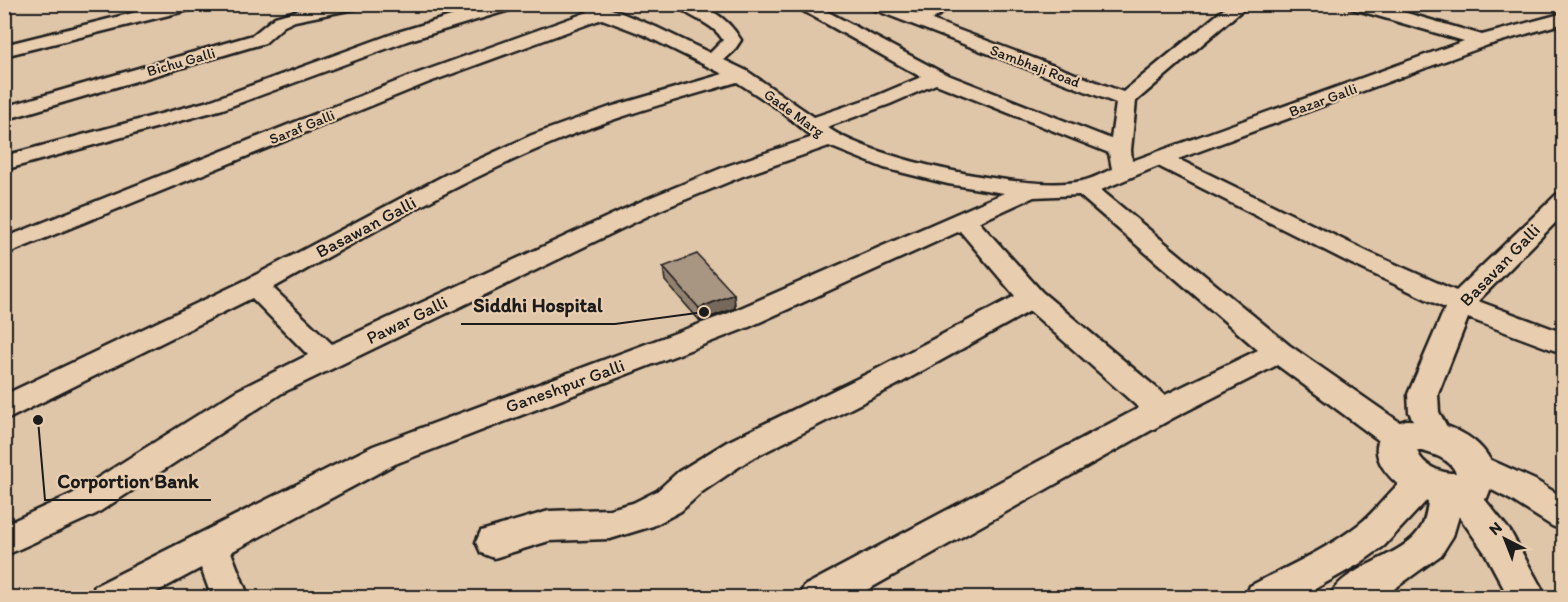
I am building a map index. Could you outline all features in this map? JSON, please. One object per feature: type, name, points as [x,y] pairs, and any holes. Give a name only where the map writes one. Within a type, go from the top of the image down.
[{"type":"main road","points":[[1418,438],[1458,449],[1450,482],[1413,475],[1399,459],[1396,444],[1418,438]]},
{"type":"street","points":[[4,51],[191,4]]},
{"type":"street","name":"Bichu Galli","points":[[4,114],[259,39],[267,36],[279,21],[353,4]]},
{"type":"street","points":[[4,164],[216,105],[404,36],[510,4]]},
{"type":"street","points":[[684,4],[727,29],[732,40],[728,48],[711,61]]},
{"type":"street","points":[[799,4],[936,77],[1120,150]]},
{"type":"street","name":"Sambhaji Road","points":[[876,4],[1126,100]]},
{"type":"street","points":[[920,20],[946,4]]},
{"type":"street","points":[[1122,172],[1120,150],[1126,100],[1142,84],[1241,4]]},
{"type":"street","points":[[1356,4],[1482,41]]},
{"type":"street","name":"Gade Marg","points":[[594,9],[650,31],[740,75],[821,132],[892,163],[936,174],[1030,190],[1085,188]]},
{"type":"street","name":"Saraf Galli","points":[[4,247],[594,9]]},
{"type":"street","name":"Bazar Galli","points":[[1085,188],[1159,158],[1482,41],[1563,18]]},
{"type":"street","name":"Basawan Galli","points":[[4,409],[255,285],[455,179],[540,140],[617,111],[740,75]]},
{"type":"street","name":"Pawar Galli","points":[[4,541],[83,505],[146,466],[223,412],[271,385],[652,205],[735,171],[936,77]]},
{"type":"street","points":[[1159,158],[1324,240],[1460,303],[1563,344]]},
{"type":"street","points":[[1085,188],[1279,352],[1418,438]]},
{"type":"street","name":"Ganeshpur Galli","points":[[108,597],[384,455],[473,419],[568,386],[739,320],[1030,190]]},
{"type":"street","name":"Basavan Galli","points":[[1418,438],[1424,412],[1423,394],[1460,303],[1563,200]]},
{"type":"street","points":[[964,220],[1032,298],[1162,410]]},
{"type":"street","points":[[255,285],[328,358]]},
{"type":"street","points":[[494,542],[549,526],[610,524],[641,516],[669,501],[690,482],[756,441],[885,378],[1032,298]]},
{"type":"street","points":[[817,597],[1162,410],[1279,352]]},
{"type":"street","points":[[1347,597],[1423,549],[1435,536],[1450,482]]},
{"type":"street","points":[[1450,482],[1495,536],[1529,597]]},
{"type":"street","points":[[1263,597],[1346,554],[1450,482],[1524,490],[1563,516]]},
{"type":"street","points":[[210,544],[231,597]]},
{"type":"building","points":[[697,254],[734,294],[699,308],[663,267]]},
{"type":"place","name":"Siddhi Hospital","points":[[704,312]]},
{"type":"place","name":"Corportion Bank","points":[[38,420]]}]
